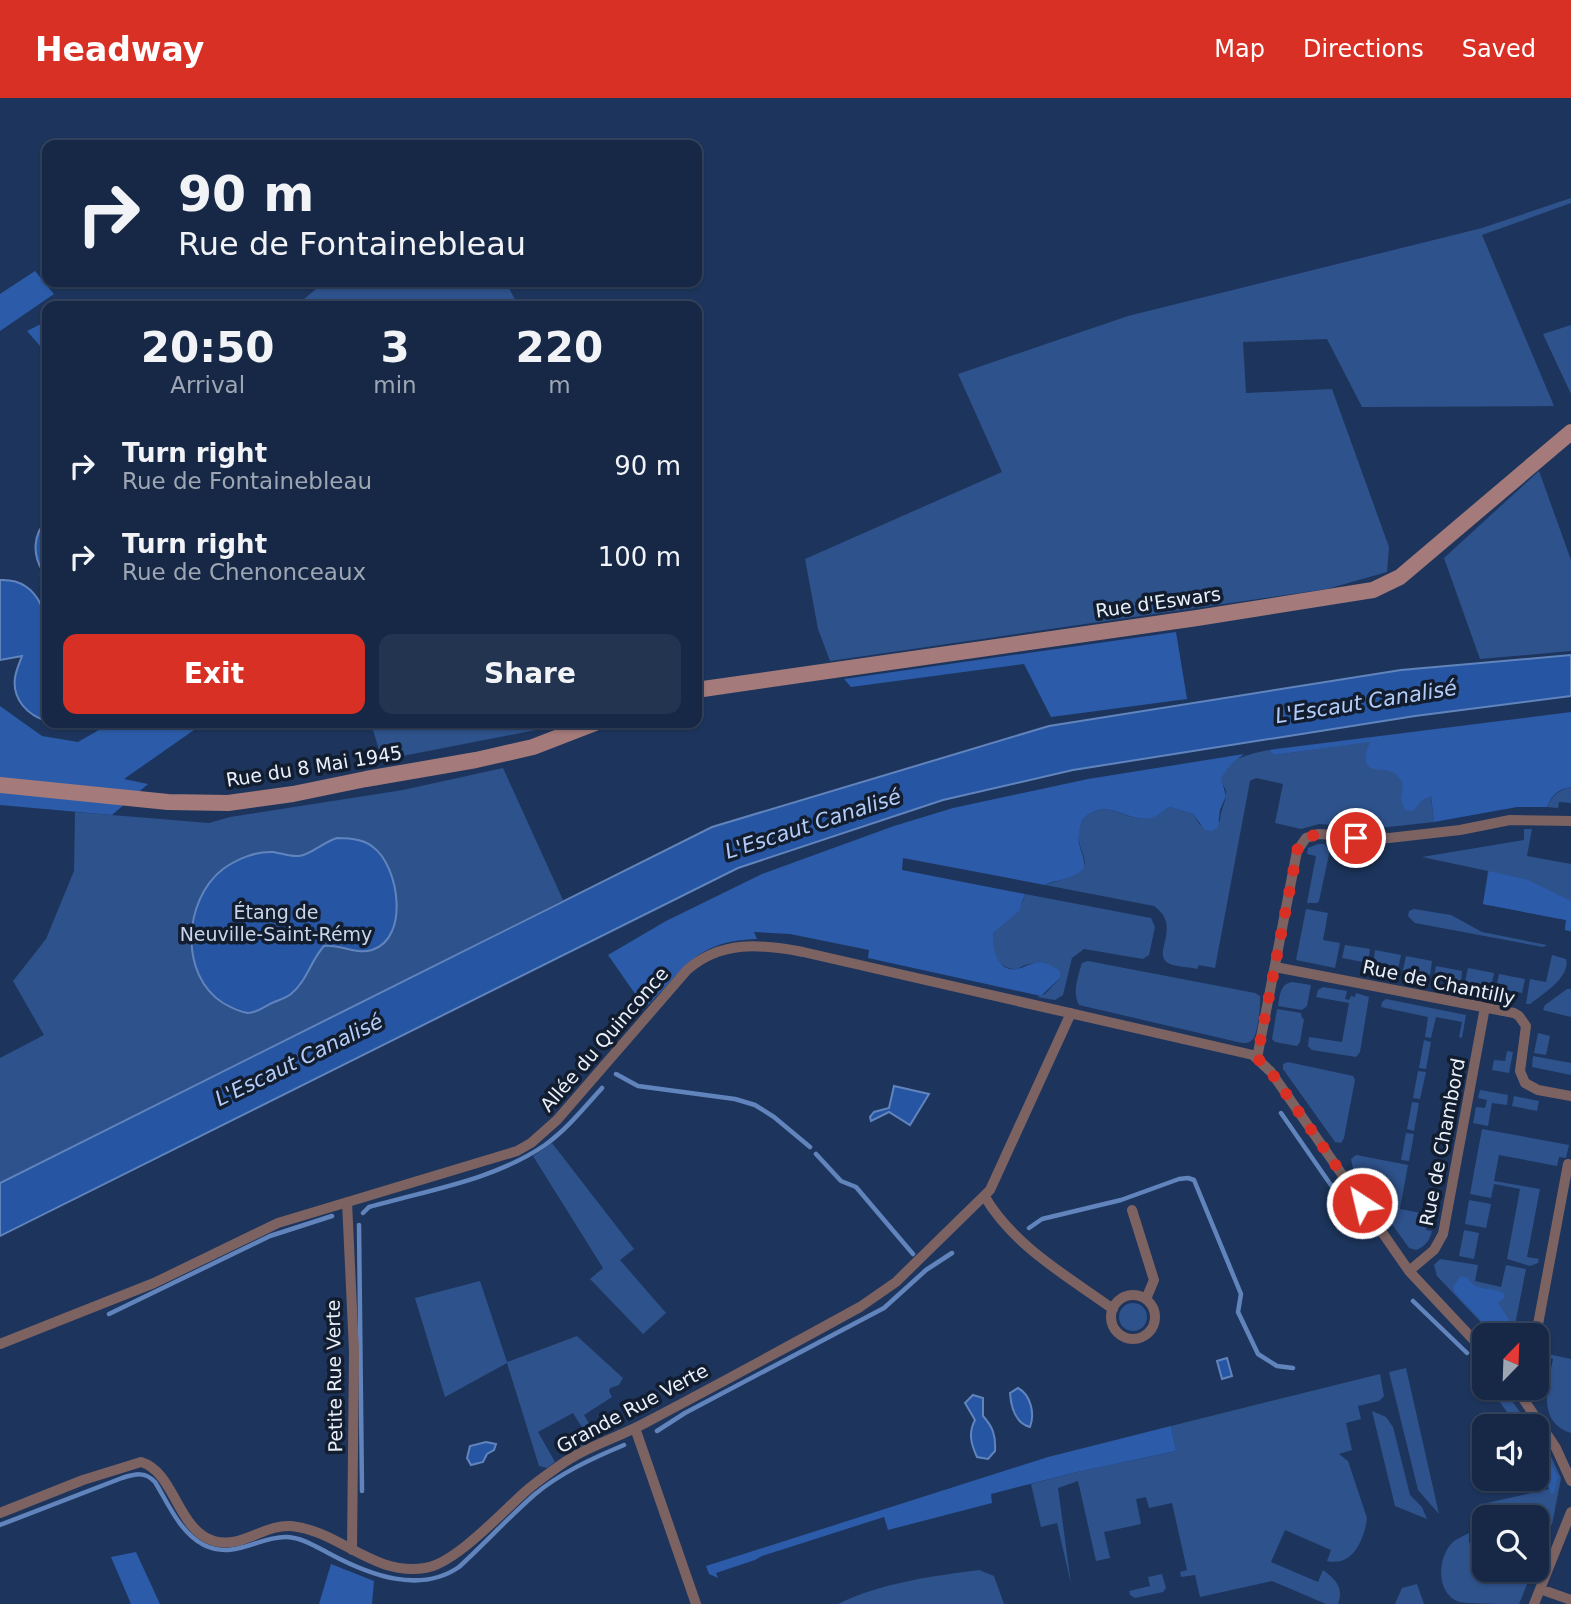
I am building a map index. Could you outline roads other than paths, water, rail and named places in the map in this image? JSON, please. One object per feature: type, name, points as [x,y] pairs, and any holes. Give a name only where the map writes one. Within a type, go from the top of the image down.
[{"type":"street","name":"Rue d'Eswars","points":[[702,689],[1373,590],[1400,577],[1571,432]]},
{"type":"street","name":"Rue du 8 Mai 1945","points":[[0,785],[168,802],[228,803],[293,794],[508,753],[582,728]]},
{"type":"street","points":[[1472,1339],[1409,1271],[1271,1072],[1257,1058],[1297,851],[1306,838],[1318,834],[1389,838],[1533,818],[1571,821]]},
{"type":"street","name":"Allée du Quinconce","points":[[0,1344],[154,1283],[278,1223],[487,1161],[531,1143],[557,1120],[687,970],[702,957],[717,951],[750,945],[786,949],[1234,1049],[1257,1058]]},
{"type":"street","name":"Rue de Chantilly","points":[[1275,967],[1514,1013],[1523,1020],[1527,1031],[1520,1071],[1525,1083],[1538,1090],[1571,1096]]},
{"type":"street","name":"Rue de Chambord","points":[[1409,1271],[1434,1250],[1443,1234],[1485,1007]]},
{"type":"street","name":"Grande Rue Verte","points":[[0,1513],[83,1480],[141,1462],[157,1472],[195,1531],[211,1540],[221,1543],[241,1541],[287,1526],[305,1528],[373,1562],[416,1569],[436,1565],[460,1550],[527,1490],[562,1464],[635,1428],[880,1295],[985,1197],[1002,1166],[1071,1013]]},
{"type":"street","points":[[1538,1323],[1568,1164]]},
{"type":"street","points":[[985,1197],[1006,1228],[1021,1242],[1113,1309]]},
{"type":"street","name":"Petite Rue Verte","points":[[347,1202],[354,1351],[352,1550]]},
{"type":"street","points":[[1132,1210],[1154,1280],[1146,1299]]},
{"type":"street","points":[[1136,1295],[1146,1299],[1153,1307],[1156,1318],[1153,1328],[1140,1339],[1119,1335],[1112,1325],[1113,1309],[1118,1301],[1127,1296],[1136,1295]]},
{"type":"street","points":[[1527,1400],[1566,1457],[1571,1481]]},
{"type":"street","points":[[635,1428],[696,1604]]},
{"type":"street","points":[[1534,1604],[1571,1512]]},
{"type":"street","points":[[1540,1589],[1571,1600]]},
{"type":"water","points":[[42,525],[42,570],[36,552]]},
{"type":"water","points":[[0,580],[13,581],[25,586],[42,604],[42,720],[23,706],[16,693],[15,678],[22,656],[0,660]]},
{"type":"water","name":"L'Escaut Canalisé","points":[[1571,655],[1571,696],[1415,716],[1073,770],[943,800],[738,868],[0,1236],[0,1183],[712,827],[1049,726],[1401,670]]},
{"type":"water","points":[[337,838],[365,842],[382,856],[394,885],[396,917],[392,932],[384,943],[372,950],[324,946],[291,994],[255,1012],[242,1012],[223,1003],[209,990],[199,975],[193,956],[194,918],[200,899],[210,883],[223,869],[247,856],[267,852],[304,855]]},
{"type":"water","points":[[894,1086],[929,1094],[910,1125],[889,1112],[871,1121],[870,1117],[874,1112],[889,1108]]},
{"type":"water","points":[[1227,1358],[1232,1376],[1222,1379],[1217,1361]]},
{"type":"water","points":[[1018,1388],[1026,1395],[1031,1405],[1030,1427],[1017,1418],[1013,1409],[1010,1393]]},
{"type":"water","points":[[973,1395],[983,1398],[983,1416],[994,1436],[995,1451],[988,1459],[977,1457],[972,1443],[971,1434],[975,1420],[965,1403]]},
{"type":"water","points":[[486,1442],[496,1444],[494,1450],[487,1454],[483,1462],[471,1465],[467,1458],[470,1446]]},
{"type":"waterway","points":[[616,1074],[638,1086],[735,1099],[755,1105],[810,1147]]},
{"type":"waterway","points":[[363,1213],[369,1207],[482,1176],[525,1157],[561,1132],[602,1088]]},
{"type":"waterway","points":[[1281,1113],[1360,1227]]},
{"type":"waterway","points":[[816,1154],[841,1181],[856,1187],[913,1254]]},
{"type":"waterway","points":[[1029,1228],[1042,1219],[1121,1200],[1179,1179],[1194,1180],[1241,1294],[1238,1312],[1258,1354],[1277,1366],[1293,1368]]},
{"type":"waterway","points":[[109,1314],[270,1236],[332,1216]]},
{"type":"waterway","points":[[359,1225],[362,1491]]},
{"type":"waterway","points":[[657,1431],[685,1413],[884,1308],[926,1270],[952,1253]]},
{"type":"waterway","points":[[1413,1301],[1467,1353]]},
{"type":"waterway","points":[[0,1525],[122,1478],[144,1475],[155,1482],[181,1525],[204,1545],[226,1550],[287,1537],[305,1541],[379,1575],[395,1579],[428,1579],[459,1567],[524,1504],[555,1480],[624,1445]]},
{"type":"park label","name":"Étang de Neuville-Saint-Rémy","points":[[276,923]]}]
